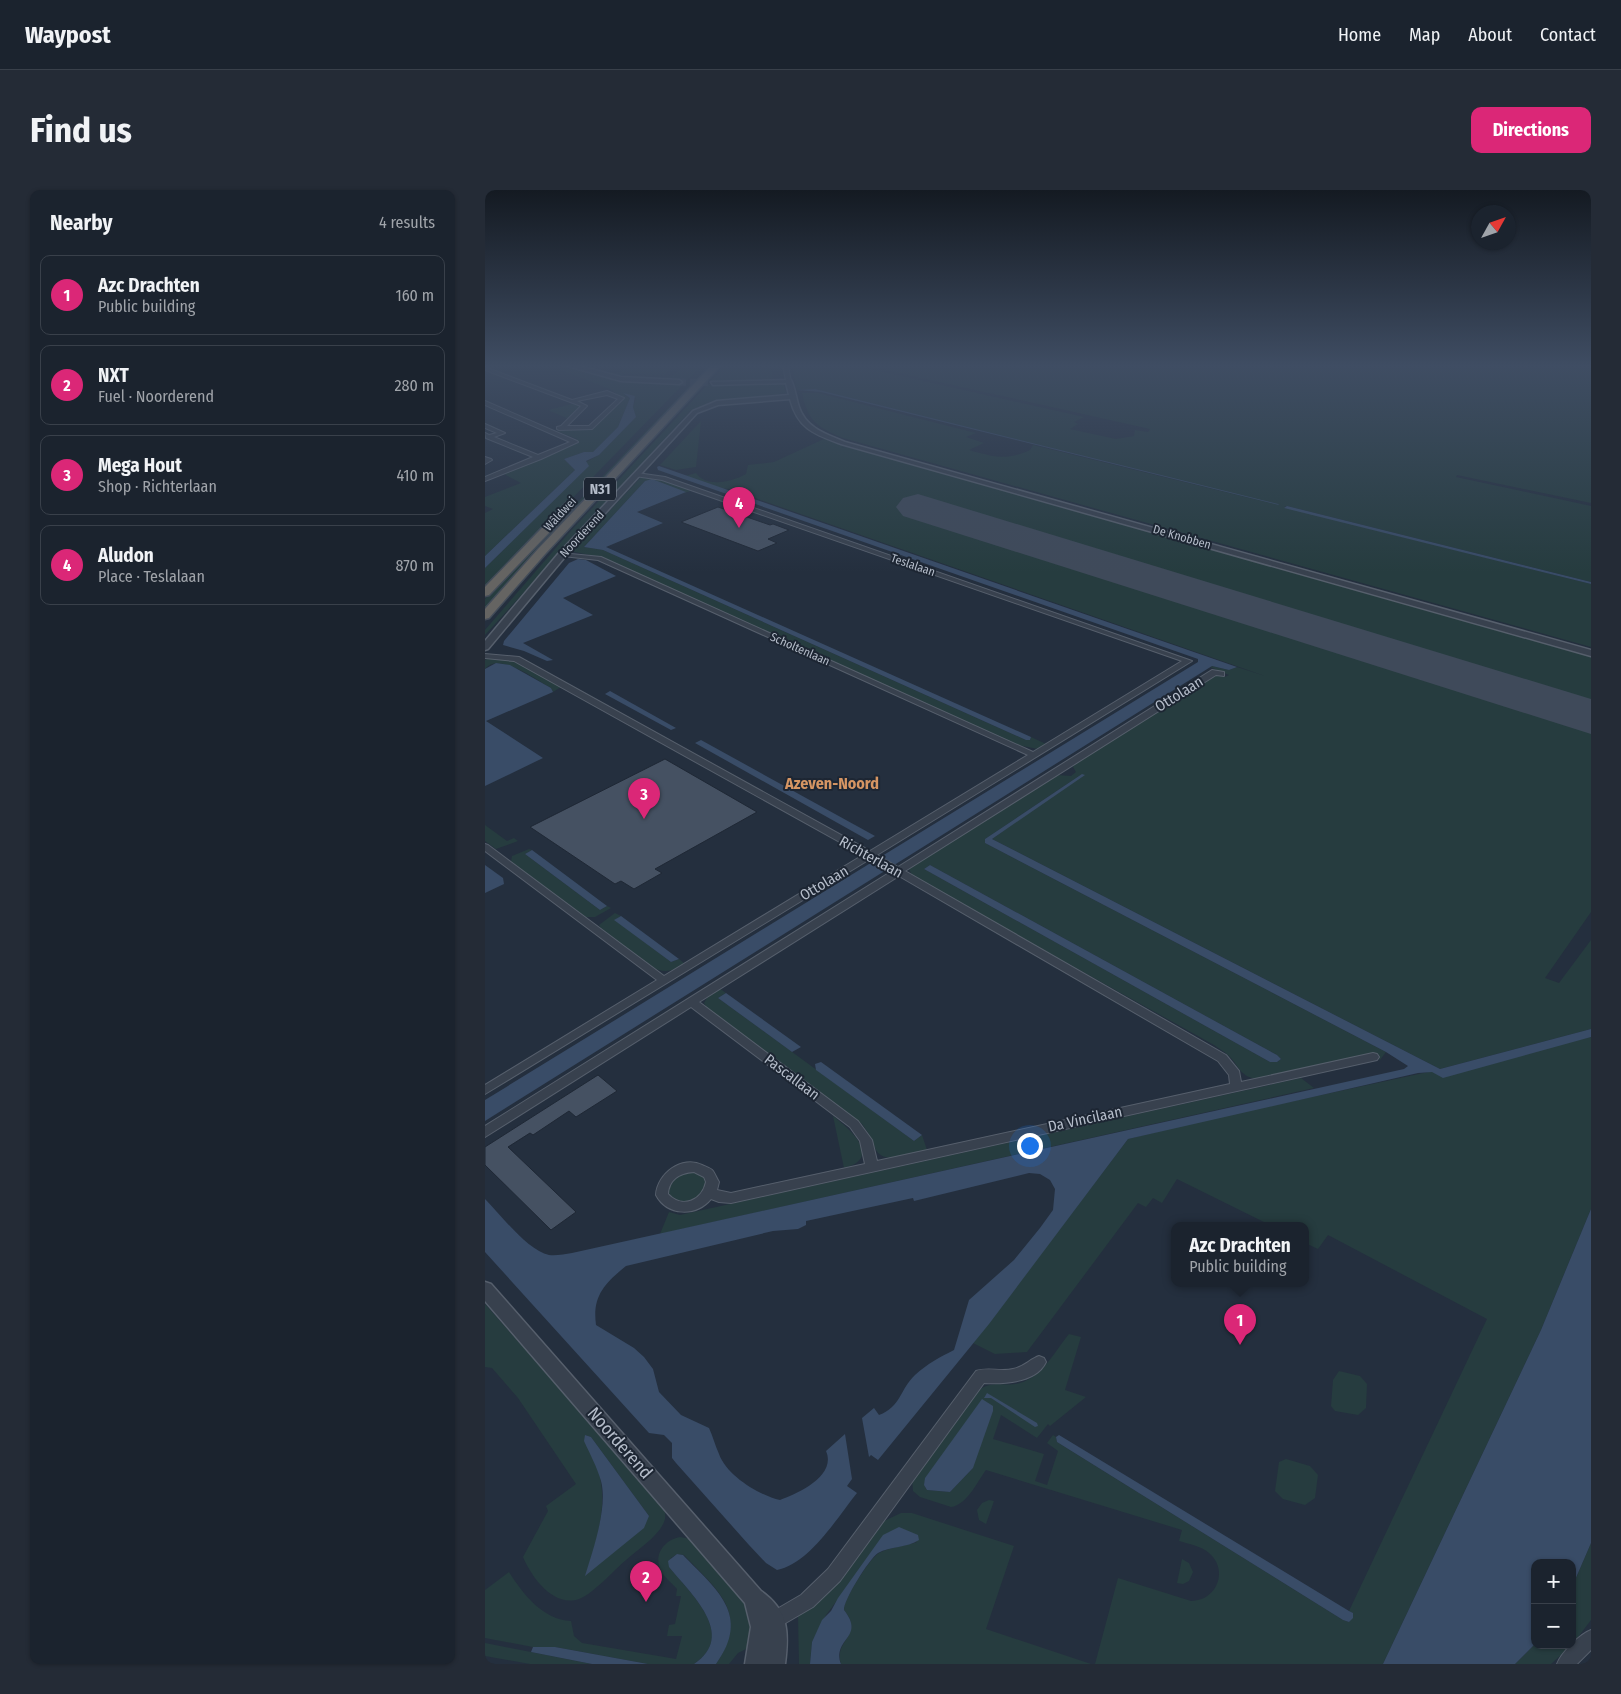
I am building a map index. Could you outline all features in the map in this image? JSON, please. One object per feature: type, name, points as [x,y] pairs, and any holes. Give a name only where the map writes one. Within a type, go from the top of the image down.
[{"type":"highway","name":"Wâldwei","points":[[485,593],[639,434]]},
{"type":"highway","name":"Wâldwei","points":[[485,616],[542,551],[652,434]]},
{"type":"street","points":[[485,479],[575,442],[559,434]]},
{"type":"street","name":"Noorderend","points":[[485,647],[504,621],[563,554],[675,434]]},
{"type":"street","name":"De Knobben","points":[[821,434],[843,443],[1591,653]]},
{"type":"street","points":[[487,436],[539,458]]},
{"type":"street","name":"Teslalaan","points":[[637,475],[663,478],[1188,661]]},
{"type":"street","name":"Scholtenlaan","points":[[563,554],[599,558],[1034,755]]},
{"type":"street","name":"Richterlaan","points":[[485,656],[516,659],[896,870],[1222,1058],[1235,1074],[1236,1086]]},
{"type":"street","name":"Ottolaan","points":[[485,1090],[1188,661]]},
{"type":"street","name":"Ottolaan","points":[[485,1132],[692,1002],[896,870],[1065,770],[1215,672],[1221,674]]},
{"type":"street","points":[[485,847],[663,980]]},
{"type":"street","name":"Pascallaan","points":[[692,1002],[854,1124],[866,1140],[872,1166]]},
{"type":"street","name":"Da Vincilaan","points":[[710,1193],[719,1197],[731,1198],[1373,1057]]},
{"type":"street","name":"Noorderend","points":[[485,1290],[754,1598],[779,1640],[775,1664]]},
{"type":"street","points":[[768,1624],[807,1601],[834,1575],[981,1376],[1006,1378],[1019,1376],[1039,1362]]},
{"type":"street","name":"Noorderend","points":[[755,1664],[768,1624]]},
{"type":"street","points":[[1565,1664],[1591,1638]]},
{"type":"green space","points":[[564,434],[611,434],[593,452],[584,452],[564,459],[575,470],[485,556],[485,513],[493,509],[485,506],[485,497],[521,483],[502,473],[574,445],[577,439]]},
{"type":"green space","points":[[620,434],[635,434],[485,588],[485,568],[588,466],[586,462],[599,455]]},
{"type":"green space","points":[[643,434],[650,434],[485,612],[485,599]]},
{"type":"green space","points":[[662,434],[669,434],[485,635],[485,630],[567,535]]},
{"type":"green space","points":[[689,434],[700,434],[696,467],[676,470],[660,465]]},
{"type":"green space","points":[[834,434],[974,434],[966,437],[984,443],[969,450],[1007,457],[1030,450],[1033,445],[1278,505],[994,434],[1092,434],[1116,439],[1134,436],[1134,434],[1591,434],[1591,503],[1457,475],[1456,477],[1591,506],[1591,582],[1287,506],[1284,507],[1591,584],[1591,647],[843,438]]},
{"type":"green space","points":[[826,438],[847,445],[841,448],[850,446],[1591,654],[1591,707],[927,503],[910,511],[1591,726],[1591,912],[1545,978],[1559,983],[1591,940],[1591,1029],[1440,1069],[992,839],[1082,774],[985,839],[985,843],[1386,1052],[1380,1060],[1373,1053],[1256,1079],[1250,1078],[1243,1073],[1232,1059],[1214,1045],[913,877],[909,869],[912,866],[1056,775],[1071,776],[1076,772],[1073,767],[1076,762],[1214,675],[1225,677],[1229,675],[1210,667],[1229,670],[1237,667],[1265,676],[729,489],[717,488],[685,476],[696,473],[706,481],[727,481],[746,474],[748,465],[774,462]],"holes":[[[930,865],[1277,1055],[1281,1059],[1277,1062],[1270,1062],[924,869]]]},
{"type":"green space","points":[[643,475],[694,490],[684,493],[645,481],[584,547],[603,550],[1026,740],[1030,740],[1031,737],[1046,744],[1038,749],[1018,745],[601,557],[574,552],[574,549]]},
{"type":"green space","points":[[491,657],[511,660],[561,687],[553,692],[551,688],[536,679],[508,665],[491,664],[485,669],[485,660]]},
{"type":"green space","points":[[485,825],[507,841],[514,838],[518,841],[496,849],[485,841]]},
{"type":"green space","points":[[529,849],[532,850],[525,854],[600,910],[607,906],[611,908],[595,917],[586,917],[511,862],[512,856]]},
{"type":"green space","points":[[615,913],[621,916],[615,920],[671,962],[679,959],[685,964],[668,971],[652,967],[601,928],[599,925]]},
{"type":"green space","points":[[719,988],[726,993],[718,998],[914,1141],[922,1135],[927,1150],[892,1158],[879,1154],[862,1124],[707,1008],[704,1003],[710,993]]},
{"type":"green space","points":[[1591,1037],[1591,1209],[1541,1330],[1383,1664],[1095,1664],[1118,1578],[1191,1601],[1200,1600],[1208,1596],[1213,1590],[1219,1576],[1215,1560],[1209,1553],[1199,1547],[1179,1541],[1182,1530],[986,1470],[967,1498],[951,1507],[920,1497],[913,1491],[912,1479],[979,1390],[989,1385],[1014,1384],[1028,1380],[1041,1369],[1069,1334],[1081,1337],[1065,1390],[1086,1397],[1050,1426],[1048,1424],[1037,1438],[1001,1415],[993,1439],[1044,1454],[1035,1481],[1047,1485],[1058,1451],[1047,1443],[1053,1435],[1056,1437],[1057,1442],[1349,1622],[1353,1613],[1349,1611],[1487,1319],[1328,1235],[1318,1249],[1309,1245],[1309,1222],[1264,1222],[1177,1179],[1162,1203],[1153,1198],[1146,1207],[1138,1203],[1027,1352],[995,1354],[973,1343],[1128,1139],[1205,1120]],"holes":[[[973,1468],[950,1492],[927,1490],[925,1487]]]},
{"type":"green space","points":[[1301,1078],[1314,1088],[660,1234],[669,1212],[680,1215]]},
{"type":"green space","points":[[833,1116],[854,1136],[862,1151],[861,1157],[855,1163],[844,1168]]},
{"type":"green space","points":[[686,1173],[700,1174],[706,1180],[705,1187],[691,1201],[682,1203],[673,1201],[668,1191],[675,1178]]},
{"type":"green space","points":[[485,1304],[663,1506],[665,1519],[659,1531],[597,1587],[579,1599],[569,1601],[552,1595],[537,1581],[523,1557],[548,1511],[546,1506],[576,1484],[518,1398],[492,1368],[485,1367]],"holes":[[[585,1435],[591,1437],[649,1516],[586,1575],[596,1541],[602,1506],[600,1477]]]},
{"type":"green space","points":[[1339,1371],[1360,1376],[1367,1384],[1366,1408],[1358,1415],[1335,1411],[1331,1406],[1333,1380]]},
{"type":"green space","points":[[1286,1459],[1310,1466],[1318,1475],[1315,1498],[1305,1505],[1283,1499],[1275,1491],[1279,1462]]},
{"type":"green space","points":[[989,1500],[994,1501],[986,1524],[979,1520],[977,1510],[982,1503]]},
{"type":"green space","points":[[901,1513],[912,1513],[1014,1546],[986,1629],[1091,1664],[841,1664],[841,1649],[851,1626],[850,1619],[844,1610],[845,1605],[858,1580],[879,1553],[917,1542],[889,1532],[826,1615],[812,1642],[810,1664],[799,1664],[798,1616],[813,1605],[882,1522]]},
{"type":"green space","points":[[680,1537],[691,1539],[745,1599],[754,1618],[748,1648],[738,1653],[729,1664],[716,1664],[726,1646],[730,1630],[730,1616],[725,1604],[708,1580],[684,1555],[677,1554],[671,1558],[669,1567],[698,1601],[711,1627],[712,1640],[706,1653],[694,1664],[648,1664],[555,1647],[533,1647],[485,1638],[485,1590],[509,1572],[527,1597],[543,1611],[561,1620],[571,1621],[574,1636],[582,1643],[676,1659],[682,1636],[667,1636],[669,1625],[675,1624],[681,1596],[676,1596],[677,1589],[662,1573],[658,1559],[661,1549],[669,1541]]},
{"type":"green space","points":[[1591,1543],[1591,1620],[1576,1640],[1576,1604],[1576,1578]]},
{"type":"green space","points":[[1182,1559],[1189,1563],[1193,1572],[1189,1581],[1183,1584],[1177,1583]]},
{"type":"green space","points":[[485,1643],[592,1664],[530,1664],[485,1656]]},
{"type":"green space","points":[[1531,1648],[1568,1649],[1551,1664],[1515,1664]]},
{"type":"water","points":[[611,434],[620,434],[599,455],[586,461],[589,466],[485,568],[485,556],[575,470],[564,459],[584,452],[593,452]]},
{"type":"water","points":[[990,434],[995,434],[1279,505]]},
{"type":"water","points":[[659,466],[1237,667],[1229,670],[1212,666],[485,1121],[485,1100],[1198,662],[1198,659],[658,470],[657,467]]},
{"type":"water","points":[[652,479],[686,492],[637,512],[663,523],[606,547],[1031,737],[1030,740],[1026,740],[603,550],[584,547],[645,481]]},
{"type":"water","points":[[1287,506],[1591,582],[1591,584],[1284,508]]},
{"type":"water","points":[[578,559],[586,560],[616,576],[563,598],[593,615],[523,643],[553,660],[547,661],[524,651],[503,645],[504,641],[569,563]]},
{"type":"water","points":[[496,663],[510,665],[551,688],[553,692],[486,721],[543,758],[485,786],[485,669]]},
{"type":"water","points":[[610,691],[676,728],[671,730],[605,694]]},
{"type":"water","points":[[701,740],[875,836],[868,840],[695,743]]},
{"type":"water","points":[[1082,774],[1085,775],[992,839],[1440,1069],[1591,1029],[1591,1037],[1443,1078],[1432,1072],[1418,1073],[1128,1139],[989,1324],[878,1460],[871,1455],[869,1457],[862,1418],[874,1408],[879,1415],[886,1412],[896,1403],[915,1375],[924,1367],[954,1350],[969,1300],[1014,1260],[1053,1210],[1055,1189],[1050,1180],[1040,1174],[1029,1173],[914,1201],[913,1198],[806,1221],[806,1225],[798,1229],[773,1231],[626,1266],[606,1284],[598,1298],[595,1315],[596,1325],[634,1348],[644,1357],[653,1369],[659,1392],[681,1415],[709,1428],[723,1462],[736,1477],[763,1494],[780,1500],[805,1488],[821,1476],[828,1460],[826,1451],[845,1434],[852,1479],[847,1486],[857,1493],[811,1550],[789,1566],[777,1570],[766,1563],[749,1545],[676,1463],[672,1458],[672,1443],[664,1435],[649,1433],[485,1252],[485,1199],[515,1232],[532,1247],[549,1255],[572,1253],[1404,1069],[1408,1066],[1386,1052],[985,843],[985,839]]},
{"type":"water","points":[[532,850],[607,906],[600,910],[525,854]]},
{"type":"water","points":[[485,865],[503,878],[504,884],[485,893]]},
{"type":"water","points":[[930,865],[1277,1055],[1281,1059],[1277,1062],[1270,1062],[924,869]]},
{"type":"water","points":[[621,916],[679,959],[671,962],[614,920]]},
{"type":"water","points":[[726,993],[801,1047],[792,1052],[718,998]]},
{"type":"water","points":[[821,1062],[922,1135],[914,1141],[816,1070],[815,1064]]},
{"type":"water","points":[[1591,1209],[1591,1543],[1576,1578],[1576,1559],[1531,1559],[1531,1648],[1515,1664],[1383,1664],[1541,1330]]},
{"type":"water","points":[[987,1393],[1037,1423],[1038,1426],[1035,1427],[991,1398],[984,1398]]},
{"type":"water","points":[[982,1399],[993,1406],[993,1411],[973,1468],[950,1492],[927,1490],[924,1485],[925,1478]]},
{"type":"water","points":[[585,1435],[591,1437],[649,1516],[644,1528],[585,1576],[599,1528],[603,1491],[601,1481],[584,1441]]},
{"type":"water","points":[[1059,1435],[1353,1613],[1353,1618],[1349,1622],[1343,1620],[1057,1442],[1056,1437]]},
{"type":"water","points":[[899,1527],[918,1535],[919,1540],[878,1553],[857,1580],[844,1610],[850,1619],[852,1627],[839,1655],[841,1664],[810,1664],[812,1642],[822,1620],[831,1611],[838,1598],[883,1535]]},
{"type":"water","points":[[677,1554],[683,1555],[707,1579],[725,1604],[730,1617],[731,1631],[726,1647],[716,1664],[694,1664],[706,1653],[712,1640],[711,1627],[698,1601],[669,1567],[668,1561]]},
{"type":"water","points":[[533,1647],[555,1647],[648,1664],[592,1664],[531,1652]]},
{"type":"building","points":[[718,507],[789,530],[768,539],[777,543],[758,551],[681,522]]},
{"type":"building","points":[[665,759],[757,812],[655,869],[662,873],[634,889],[621,881],[615,884],[530,827]]},
{"type":"building","points":[[598,1075],[617,1091],[576,1117],[569,1111],[533,1135],[530,1133],[508,1147],[576,1212],[551,1230],[485,1165],[485,1147]]},
{"type":"runway","points":[[918,507],[1591,717]]},
{"type":"place","name":"Aludon","points":[[739,528]]},
{"type":"place","name":"Mega Hout","points":[[644,819]]},
{"type":"place","name":"Azc Drachten","points":[[1240,1345]]},
{"type":"place","name":"NXT","points":[[646,1602]]},
{"type":"district","name":"Azeven-Noord","points":[[832,783]]}]
